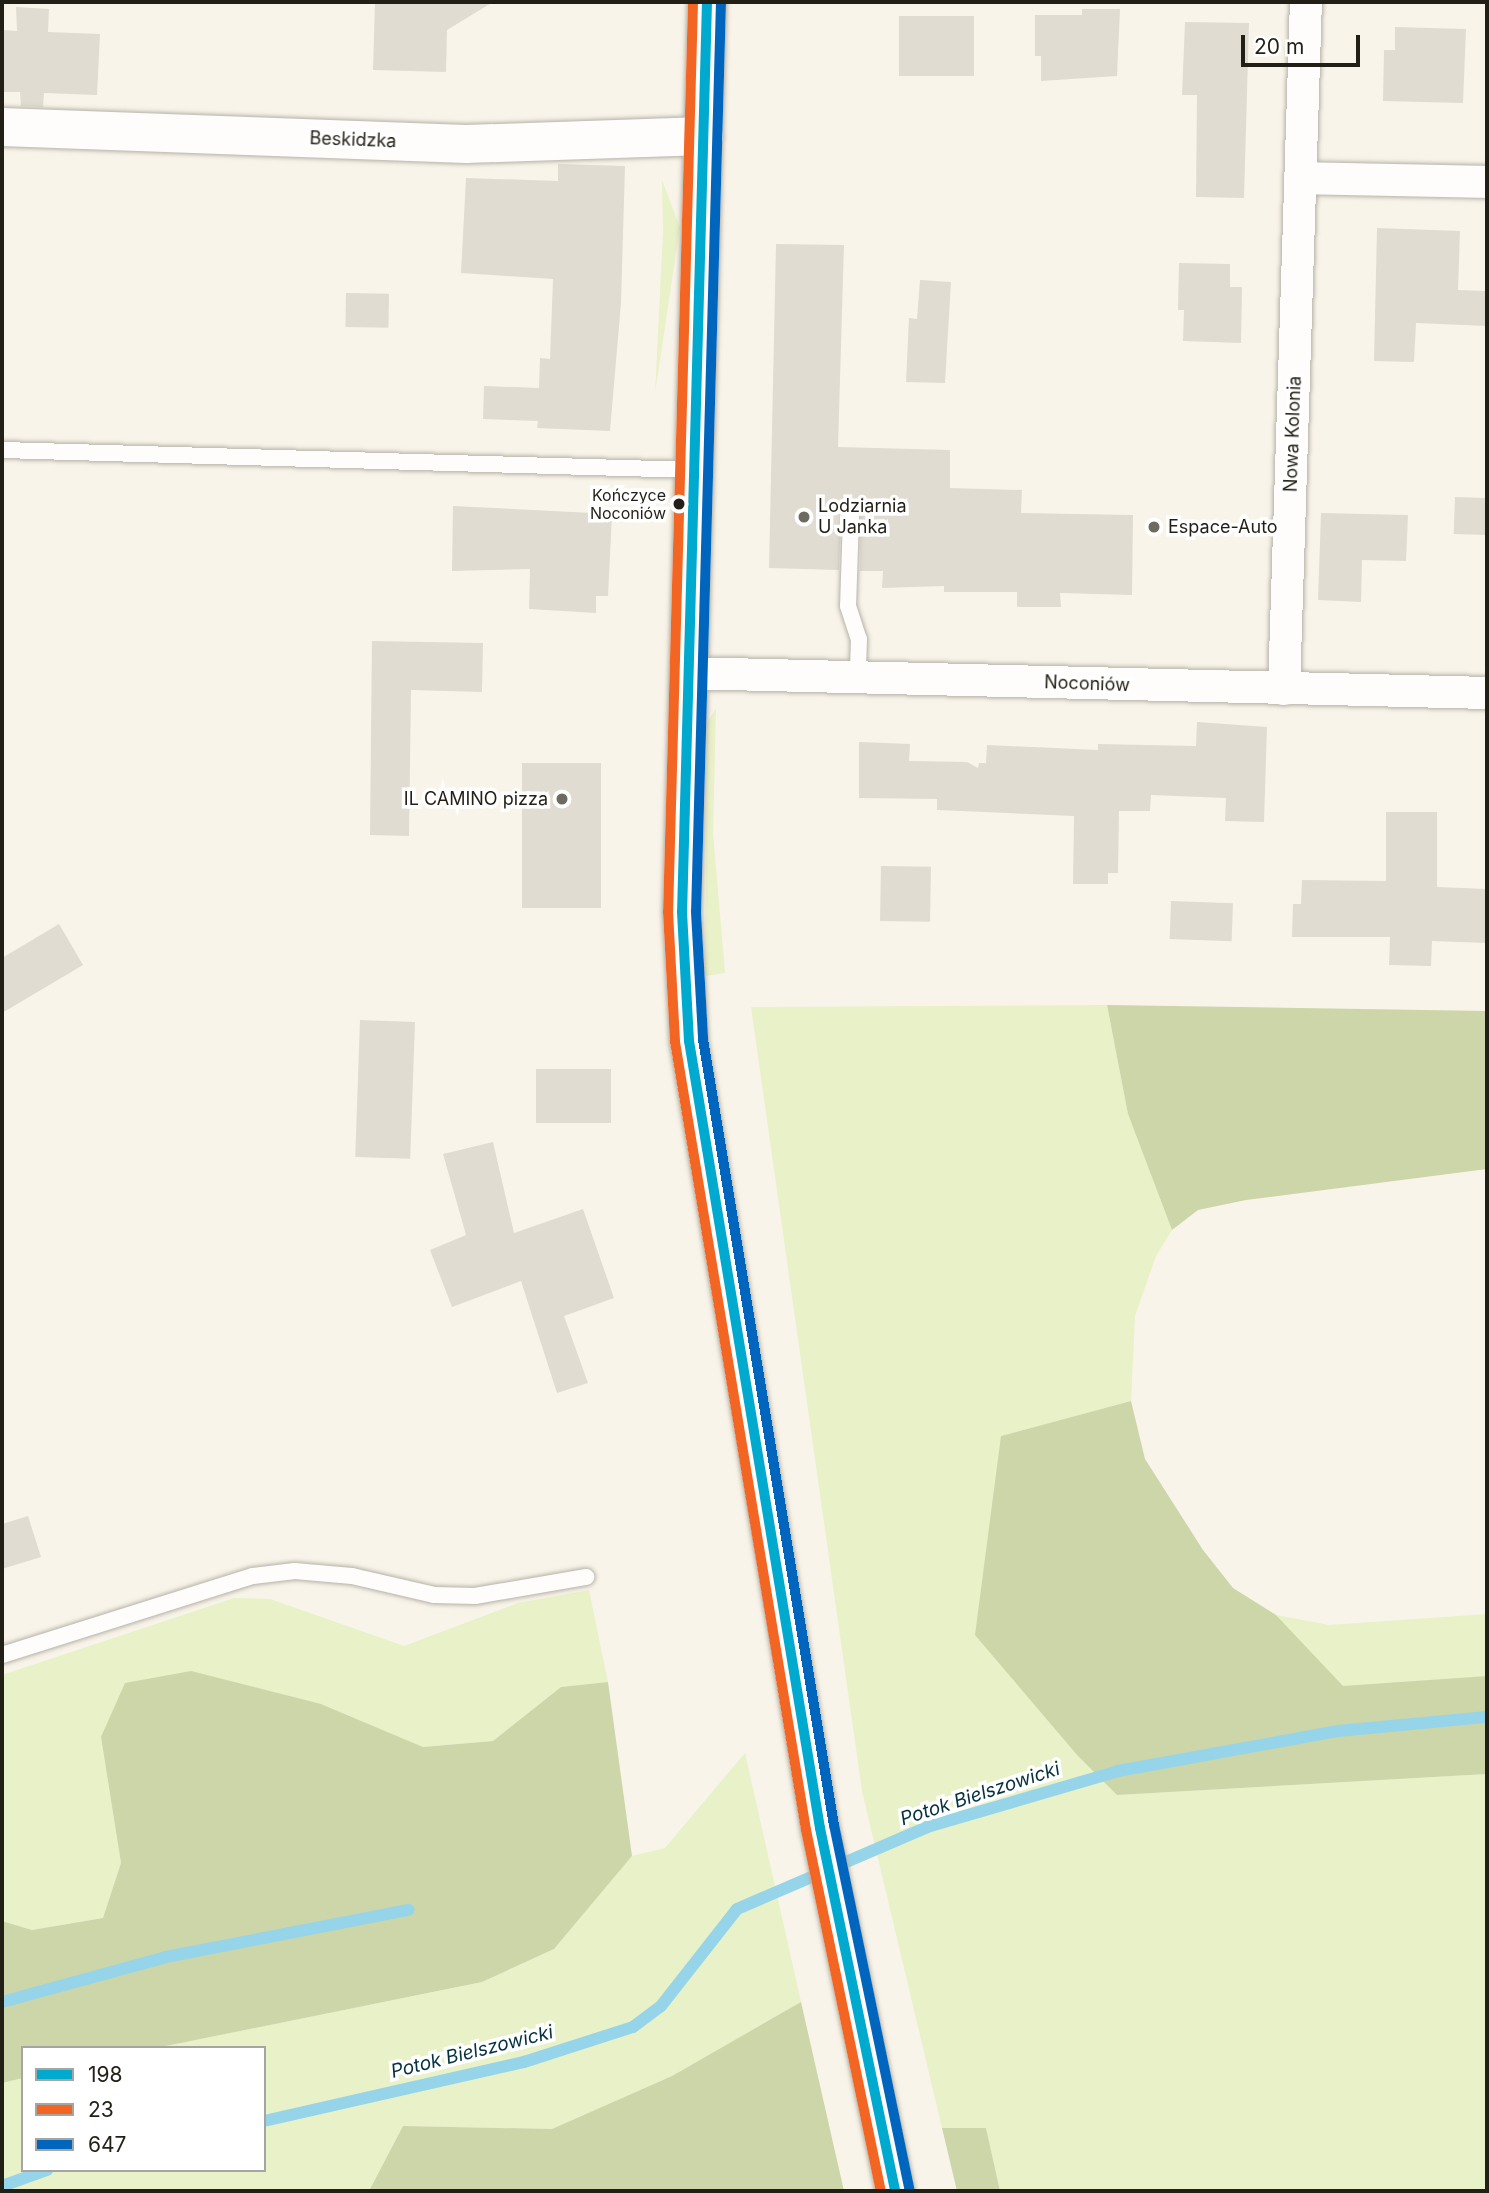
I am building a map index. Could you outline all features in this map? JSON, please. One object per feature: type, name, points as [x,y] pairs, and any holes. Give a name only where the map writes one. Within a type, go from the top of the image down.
[{"type":"main road","points":[[707,2],[682,912],[689,1041],[820,1828],[895,2191]]},
{"type":"main road","name":"Beskidzka","points":[[2,127],[467,144],[704,136]]},
{"type":"street","name":"Nowa Kolonia","points":[[1284,689],[1306,2]]},
{"type":"street","points":[[1300,178],[1487,182]]},
{"type":"street","name":"Noconiów","points":[[687,673],[1487,693]]},
{"type":"lane","points":[[2,450],[693,470]]},
{"type":"lane","points":[[851,517],[848,606],[859,639],[858,677]]},
{"type":"lane","points":[[2,1655],[253,1576],[295,1571],[352,1576],[434,1595],[475,1596],[586,1577]]},
{"type":"green space","points":[[662,180],[680,227],[655,393],[663,232]]},
{"type":"green space","points":[[716,708],[713,833],[725,973],[705,976],[707,723]]},
{"type":"green space","points":[[1107,1005],[1128,1114],[1172,1230],[1156,1256],[1135,1316],[1131,1401],[1001,1436],[1117,1795],[1487,1774],[1487,2191],[1000,2191],[986,2128],[942,2128],[862,1791],[751,1007]]},
{"type":"green space","points":[[1107,1005],[1487,1011],[1487,1169],[1246,1200],[1198,1210],[1172,1230],[1128,1114]]},
{"type":"green space","points":[[1131,1401],[1145,1459],[1203,1550],[1233,1588],[1276,1615],[1343,1686],[1487,1676],[1487,1774],[1117,1795],[1078,1756],[975,1635],[1001,1436]]},
{"type":"green space","points":[[589,1590],[608,1682],[561,1687],[493,1741],[423,1747],[321,1704],[101,1737],[121,1863],[103,1918],[32,1930],[2,1921],[2,1675],[234,1598],[270,1599],[404,1646],[518,1603]]},
{"type":"green space","points":[[1487,1614],[1487,1676],[1343,1687],[1276,1615],[1329,1625]]},
{"type":"green space","points":[[191,1671],[321,1704],[423,1747],[493,1741],[561,1687],[608,1682],[632,1856],[554,1949],[482,1982],[166,2046],[21,2046],[21,2078],[2,2083],[2,1921],[32,1930],[103,1918],[121,1863],[101,1737],[125,1683]]},
{"type":"green space","points":[[745,1753],[801,2002],[672,2076],[552,2129],[403,2126],[369,2191],[2,2191],[2,2083],[21,2078],[21,2172],[266,2172],[266,2046],[166,2046],[482,1982],[554,1949],[632,1856],[665,1848]]},
{"type":"green space","points":[[801,2002],[844,2191],[369,2191],[403,2126],[552,2129],[672,2076]]},
{"type":"green space","points":[[942,2128],[986,2128],[1000,2191],[957,2191]]},
{"type":"building","points":[[375,2],[493,2],[447,30],[446,72],[373,70]]},
{"type":"building","points":[[16,7],[49,9],[48,32],[100,34],[97,95],[44,93],[43,107],[21,106],[20,92],[2,92],[2,30],[17,31]]},
{"type":"building","points":[[1082,9],[1120,9],[1117,76],[1041,81],[1041,56],[1035,56],[1035,15],[1082,15]]},
{"type":"building","points":[[899,16],[974,16],[974,76],[899,76]]},
{"type":"building","points":[[1185,22],[1249,23],[1244,198],[1196,197],[1197,95],[1182,95]]},
{"type":"building","points":[[1395,27],[1466,29],[1463,103],[1383,101],[1384,50],[1395,50]]},
{"type":"building","points":[[558,164],[625,166],[621,303],[610,431],[537,428],[538,421],[483,419],[484,386],[539,388],[540,358],[550,359],[553,279],[461,273],[466,178],[558,181]]},
{"type":"building","points":[[1377,228],[1460,231],[1458,290],[1487,291],[1487,326],[1416,323],[1414,362],[1374,361]]},
{"type":"building","points":[[776,244],[844,245],[838,447],[950,450],[950,488],[1022,490],[1021,513],[1133,515],[1132,595],[1060,593],[1061,607],[1017,607],[1017,592],[944,592],[944,586],[882,588],[883,571],[860,571],[861,517],[852,507],[841,516],[839,570],[769,568]]},
{"type":"building","points":[[1179,263],[1230,264],[1230,287],[1242,287],[1241,343],[1183,341],[1184,310],[1178,310]]},
{"type":"building","points":[[920,280],[951,282],[945,383],[906,382],[909,318],[917,319]]},
{"type":"building","points":[[346,293],[389,294],[388,328],[345,327]]},
{"type":"building","points":[[1455,497],[1487,498],[1486,535],[1454,534]]},
{"type":"building","points":[[453,506],[612,514],[608,596],[596,596],[596,613],[529,609],[530,569],[452,571]]},
{"type":"building","points":[[1321,513],[1408,515],[1406,561],[1362,560],[1361,602],[1318,600]]},
{"type":"building","points":[[372,641],[483,643],[482,692],[411,690],[409,836],[370,835]]},
{"type":"building","points":[[1197,722],[1267,727],[1264,822],[1225,821],[1226,798],[1151,795],[1150,811],[1119,811],[1118,873],[1108,873],[1108,884],[1073,884],[1074,816],[937,810],[937,799],[859,798],[859,742],[910,744],[909,761],[967,762],[978,768],[979,763],[986,763],[987,745],[1098,750],[1098,744],[1196,746]]},
{"type":"building","name":"IL CAMINO pizza","points":[[522,763],[601,763],[601,908],[522,908]]},
{"type":"building","points":[[1386,812],[1437,812],[1437,887],[1487,889],[1487,943],[1432,941],[1431,966],[1389,965],[1390,937],[1292,937],[1293,904],[1301,904],[1302,880],[1386,881]]},
{"type":"building","points":[[881,866],[931,867],[930,922],[880,921]]},
{"type":"building","points":[[1171,901],[1233,903],[1232,941],[1170,939]]},
{"type":"building","points":[[59,924],[83,965],[2,1013],[2,958]]},
{"type":"building","points":[[360,1020],[415,1022],[410,1159],[355,1157]]},
{"type":"building","points":[[536,1069],[611,1069],[611,1123],[536,1123]]},
{"type":"building","points":[[493,1142],[514,1233],[583,1209],[614,1298],[564,1316],[588,1383],[557,1393],[521,1281],[452,1307],[430,1250],[466,1235],[443,1154]]},
{"type":"building","points":[[28,1516],[41,1557],[2,1569],[2,1524]]},
{"type":"waterway","name":"Potok Bielszowicki","points":[[266,2121],[524,2062],[633,2027],[661,2006],[737,1909],[927,1827],[1118,1771],[1338,1731],[1487,1717]]},
{"type":"waterway","points":[[2,2002],[166,1957],[408,1910]]},
{"type":"waterway","name":"Potok Bielszowicki","points":[[2,2186],[41,2172]]},
{"type":"transit line","name":"23","points":[[693,2],[668,912],[675,1042],[806,1830],[881,2191]]},
{"type":"transit line","name":"198","points":[[707,2],[682,912],[689,1041],[820,1828],[895,2191]]},
{"type":"transit line","name":"647","points":[[721,2],[696,912],[703,1039],[834,1825],[909,2188]]},
{"type":"place","name":"Kończyce Noconiów","points":[[679,504]]},
{"type":"place","name":"Lodziarnia U Janka","points":[[804,517]]},
{"type":"place","name":"Espace-Auto","points":[[1154,527]]},
{"type":"place","name":"IL CAMINO pizza","points":[[562,799]]}]
